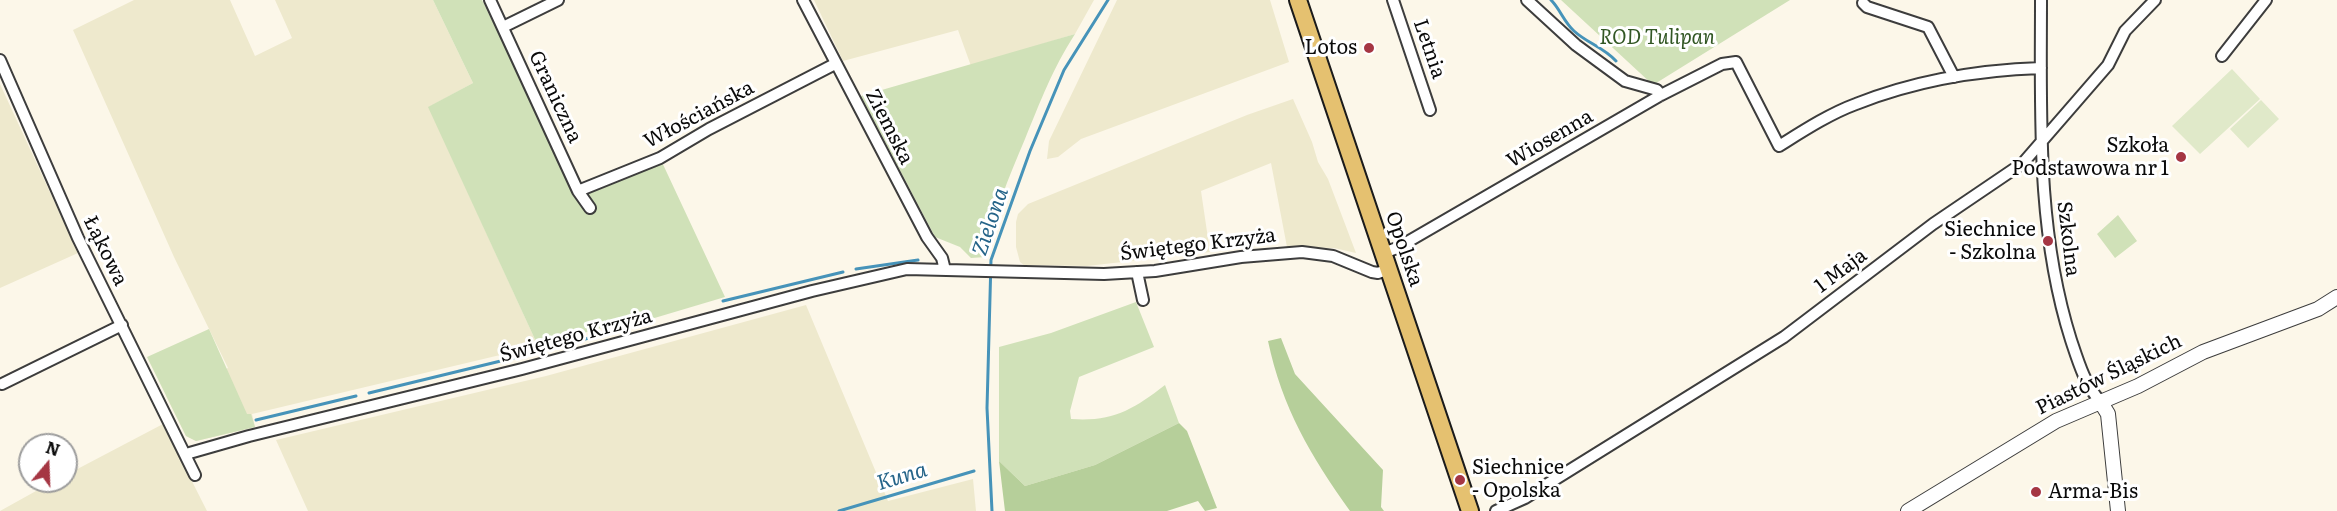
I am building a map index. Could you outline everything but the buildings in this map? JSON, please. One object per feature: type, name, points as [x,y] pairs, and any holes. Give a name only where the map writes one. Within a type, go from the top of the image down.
[{"type":"main road","name":"Opolska","points":[[1298,0],[1470,511]]},
{"type":"street","name":"Graniczna","points":[[490,0],[579,191],[590,208]]},
{"type":"street","points":[[503,27],[558,0]]},
{"type":"street","name":"Ziemska","points":[[803,0],[927,237],[942,258],[945,270]]},
{"type":"street","name":"Letnia","points":[[1393,0],[1430,110]]},
{"type":"street","points":[[1527,0],[1576,45],[1625,81],[1657,90],[1661,95]]},
{"type":"street","name":"Szkolna","points":[[2041,0],[2042,141],[2046,231],[2056,285],[2075,353],[2090,389],[2100,401]]},
{"type":"street","name":"1 Maja","points":[[1496,511],[1524,498],[1784,337],[1933,224],[2023,163],[2108,65],[2125,31],[2155,0]]},
{"type":"street","points":[[2222,56],[2266,0]]},
{"type":"street","points":[[1863,3],[1867,8],[1928,27],[1954,77],[2041,68]]},
{"type":"street","name":"Łąkowa","points":[[0,60],[78,238],[195,475]]},
{"type":"street","name":"Wiosenna","points":[[1386,261],[1397,248],[1661,95],[1722,64],[1736,62],[1779,146],[1855,104],[1916,85],[1954,77]]},
{"type":"street","name":"Włościańska","points":[[579,191],[660,158],[709,129],[835,64]]},
{"type":"street","name":"Świętego Krzyża","points":[[186,454],[249,436],[522,369],[812,291],[907,269],[1137,272],[1302,252],[1333,256],[1378,273],[1386,261]]},
{"type":"street","points":[[1137,272],[1143,300]]},
{"type":"street","name":"Piastów Śląskich","points":[[1908,511],[2022,440],[2100,401],[2138,386],[2203,352],[2318,309],[2337,297]]},
{"type":"street","points":[[2,384],[122,325]]},
{"type":"street","points":[[2100,401],[2108,414],[2118,511]]},
{"type":"shaded area","points":[[134,0],[230,0],[255,56],[292,38],[275,0],[433,0],[473,83],[429,107],[538,346],[252,414],[255,427],[196,441],[186,436],[166,396],[228,368],[174,257],[73,30]]},
{"type":"shaded area","points":[[814,0],[1094,0],[1075,34],[971,66],[958,30],[843,61]]},
{"type":"shaded area","points":[[1117,0],[1270,0],[1289,62],[1081,139],[1058,157],[1047,159],[1049,141]]},
{"type":"shaded area","points":[[0,84],[78,253],[0,288]]},
{"type":"shaded area","points":[[1293,99],[1318,162],[1328,179],[1356,253],[1334,248],[1287,247],[1271,163],[1201,191],[1210,252],[1087,266],[1024,265],[1020,262],[1016,247],[1016,222],[1018,214],[1028,204],[1247,115]]},
{"type":"shaded area","points":[[806,305],[888,501],[973,479],[976,511],[308,511],[276,440],[546,376]]},
{"type":"shaded area","points":[[163,424],[207,511],[0,511],[32,493],[78,493],[78,469]]},
{"type":"green space","points":[[433,0],[482,0],[583,207],[587,194],[660,158],[725,297],[631,325],[629,320],[538,346],[428,107],[473,83]]},
{"type":"green space","name":"ROD Tulipan","points":[[1561,0],[1790,0],[1653,85]]},
{"type":"green space","points":[[1075,34],[1047,85],[1013,168],[997,212],[986,257],[971,258],[960,247],[935,237],[861,96]]},
{"type":"green space","points":[[2232,69],[2260,99],[2200,154],[2172,126]]},
{"type":"green space","points":[[2261,100],[2279,119],[2248,148],[2230,129]]},
{"type":"green space","points":[[2118,215],[2137,241],[2115,258],[2097,234]]},
{"type":"green space","points":[[1136,302],[1154,347],[1079,377],[1070,411],[1071,419],[1110,416],[1132,408],[1165,385],[1179,423],[1095,465],[1025,486],[999,461],[999,347],[1051,333]]},
{"type":"green space","points":[[209,329],[247,414],[251,414],[255,427],[196,441],[186,436],[147,357]]},
{"type":"green space","points":[[1281,338],[1295,374],[1383,470],[1381,507],[1384,511],[1350,511],[1311,451],[1290,410],[1274,365],[1268,341]]},
{"type":"green space","points":[[1179,423],[1187,431],[1217,508],[1205,511],[1198,501],[1167,511],[1005,511],[999,461],[1025,486],[1095,465]]},
{"type":"waterway","name":"Zielona","points":[[992,511],[987,408],[991,260],[1030,151],[1064,70],[1108,0]]},
{"type":"waterway","points":[[1551,0],[1574,31],[1616,61]]},
{"type":"waterway","points":[[856,269],[918,260]]},
{"type":"waterway","points":[[723,301],[843,272]]},
{"type":"waterway","points":[[558,347],[609,332]]},
{"type":"waterway","points":[[369,393],[546,350]]},
{"type":"waterway","points":[[256,420],[356,396]]},
{"type":"waterway","name":"Kuna","points":[[839,511],[974,471]]},
{"type":"place","name":"Lotos","points":[[1369,48]]},
{"type":"place","name":"Szkoła Podstawowa nr 1","points":[[2181,157]]},
{"type":"place","name":"Siechnice - Szkolna","points":[[2048,241]]},
{"type":"place","name":"Siechnice - Opolska","points":[[1460,480]]},
{"type":"place","name":"Arma-Bis","points":[[2036,492]]}]
